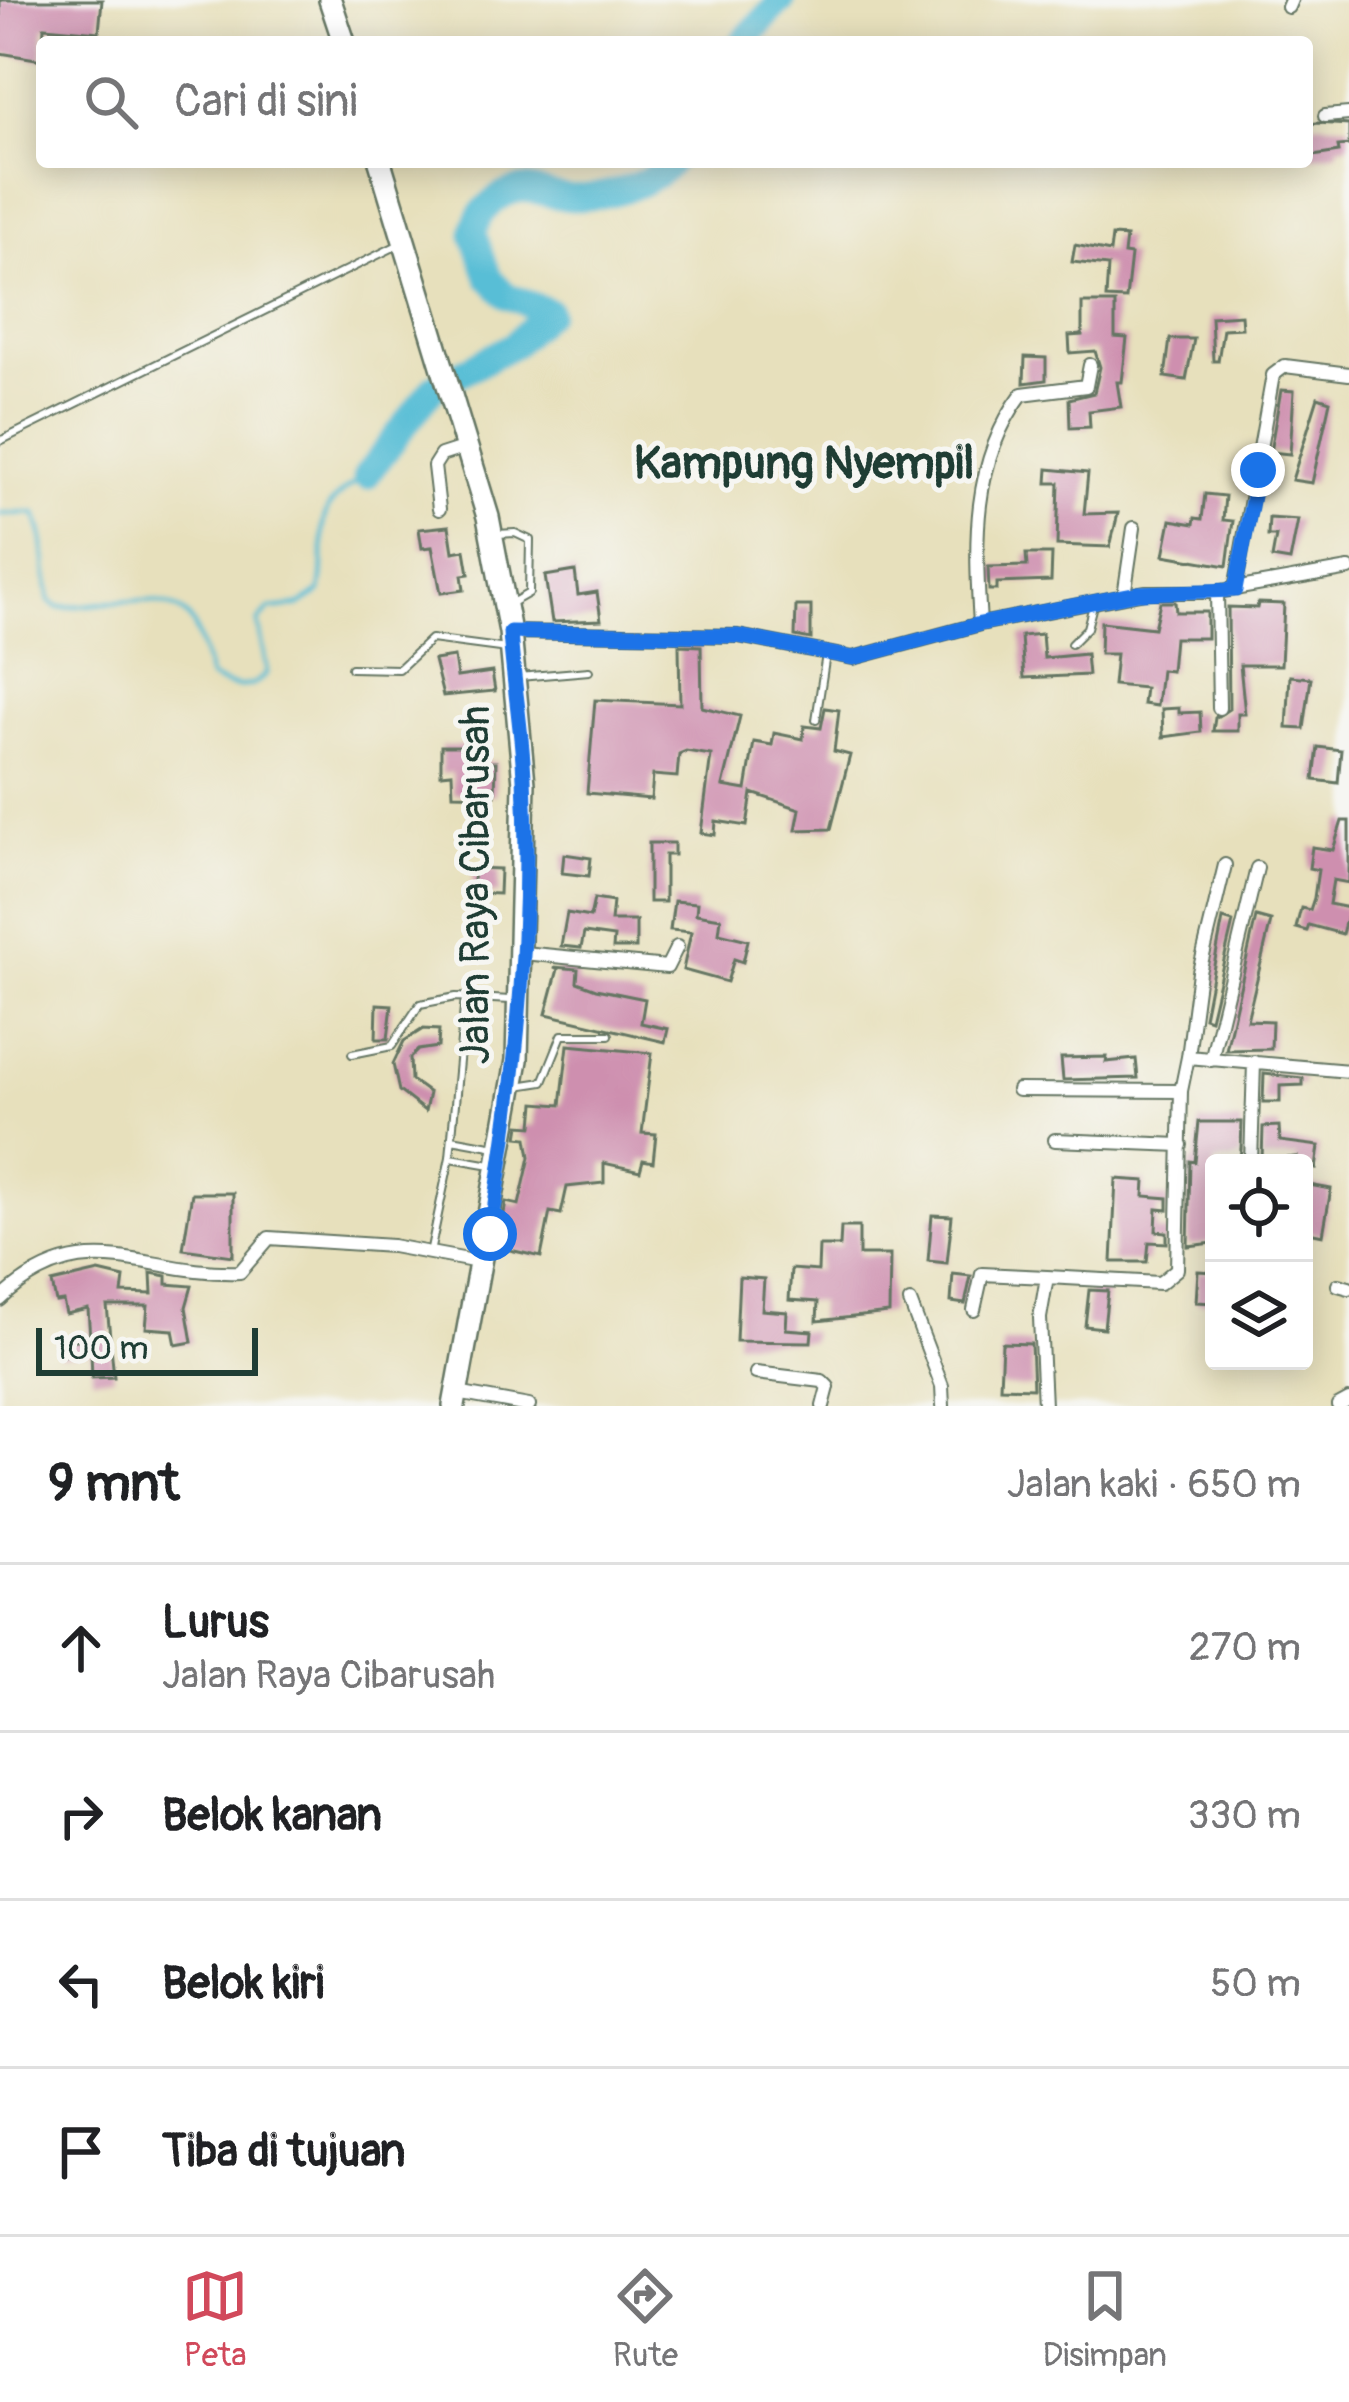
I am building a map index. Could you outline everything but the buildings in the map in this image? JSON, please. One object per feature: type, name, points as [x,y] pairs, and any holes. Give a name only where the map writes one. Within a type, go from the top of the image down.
[{"type":"main road","points":[[331,0],[342,36]]},
{"type":"main road","name":"Jalan Raya Cibarusah","points":[[382,168],[492,534],[515,677],[524,783],[524,953],[514,1086],[455,1400]]},
{"type":"street","points":[[1325,116],[1349,114]]},
{"type":"street","points":[[980,624],[975,552],[980,491],[1001,429],[1022,394],[1086,386],[1090,364]]},
{"type":"street","points":[[1235,590],[1273,375],[1285,366],[1349,374]]},
{"type":"street","points":[[439,509],[434,466],[441,455],[466,447]]},
{"type":"street","points":[[1124,596],[1134,528]]},
{"type":"street","points":[[510,641],[738,636],[826,654],[865,656],[980,624],[1124,596],[1160,590],[1235,590],[1349,569]]},
{"type":"street","points":[[1217,592],[1219,708]]},
{"type":"street","points":[[974,1310],[982,1274],[1169,1279],[1177,1269],[1181,1090],[1199,972],[1226,865]]},
{"type":"street","points":[[1210,1060],[1257,868]]},
{"type":"street","points":[[524,953],[667,967],[677,947]]},
{"type":"street","points":[[1188,1057],[1349,1071]]},
{"type":"street","points":[[1251,1154],[1254,1062]]},
{"type":"street","points":[[1018,1090],[1181,1090]]},
{"type":"street","points":[[1055,1140],[1181,1145]]},
{"type":"street","points":[[0,1300],[41,1267],[69,1259],[114,1257],[233,1273],[249,1266],[261,1241],[269,1238],[430,1253],[484,1263]]},
{"type":"street","points":[[1044,1406],[1040,1318],[1047,1277]]},
{"type":"street","points":[[910,1302],[943,1386],[943,1406]]},
{"type":"street","points":[[755,1373],[822,1381],[828,1387],[823,1406]]},
{"type":"street","points":[[455,1400],[529,1406]]},
{"type":"street","points":[[1338,1406],[1349,1400]]},
{"type":"lane","points":[[0,441],[404,242]]},
{"type":"lane","points":[[492,534],[515,532],[530,540],[529,593],[505,606]]},
{"type":"lane","points":[[1071,644],[1088,628],[1093,602]]},
{"type":"lane","points":[[351,668],[400,669],[431,639],[510,641]]},
{"type":"lane","points":[[816,721],[826,654]]},
{"type":"lane","points":[[515,677],[590,671]]},
{"type":"lane","points":[[352,1054],[392,1046],[420,1004],[466,997],[521,1001]]},
{"type":"lane","points":[[430,1253],[450,1157],[466,997]]},
{"type":"lane","points":[[514,1086],[543,1082],[562,1035],[609,1035]]},
{"type":"lane","points":[[452,1139],[502,1158]]},
{"type":"lane","points":[[450,1157],[502,1158]]},
{"type":"waterway","points":[[749,36],[782,0]]},
{"type":"waterway","points":[[366,476],[434,387],[513,345],[548,311],[507,296],[489,277],[474,235],[488,206],[518,190],[568,198],[613,192],[640,184],[664,168]]},
{"type":"waterway","points":[[0,514],[35,513],[50,601],[57,607],[130,601],[168,605],[193,624],[210,678],[240,686],[255,683],[267,672],[258,622],[270,609],[298,606],[320,592],[326,513],[366,476]]},
{"type":"district","name":"Kampung Nyempil","points":[[804,464]]},
{"type":"route","points":[[490,1234],[517,1060],[524,953],[524,783],[510,632],[738,636],[853,658],[980,624],[1138,593],[1235,590],[1258,470]]}]
